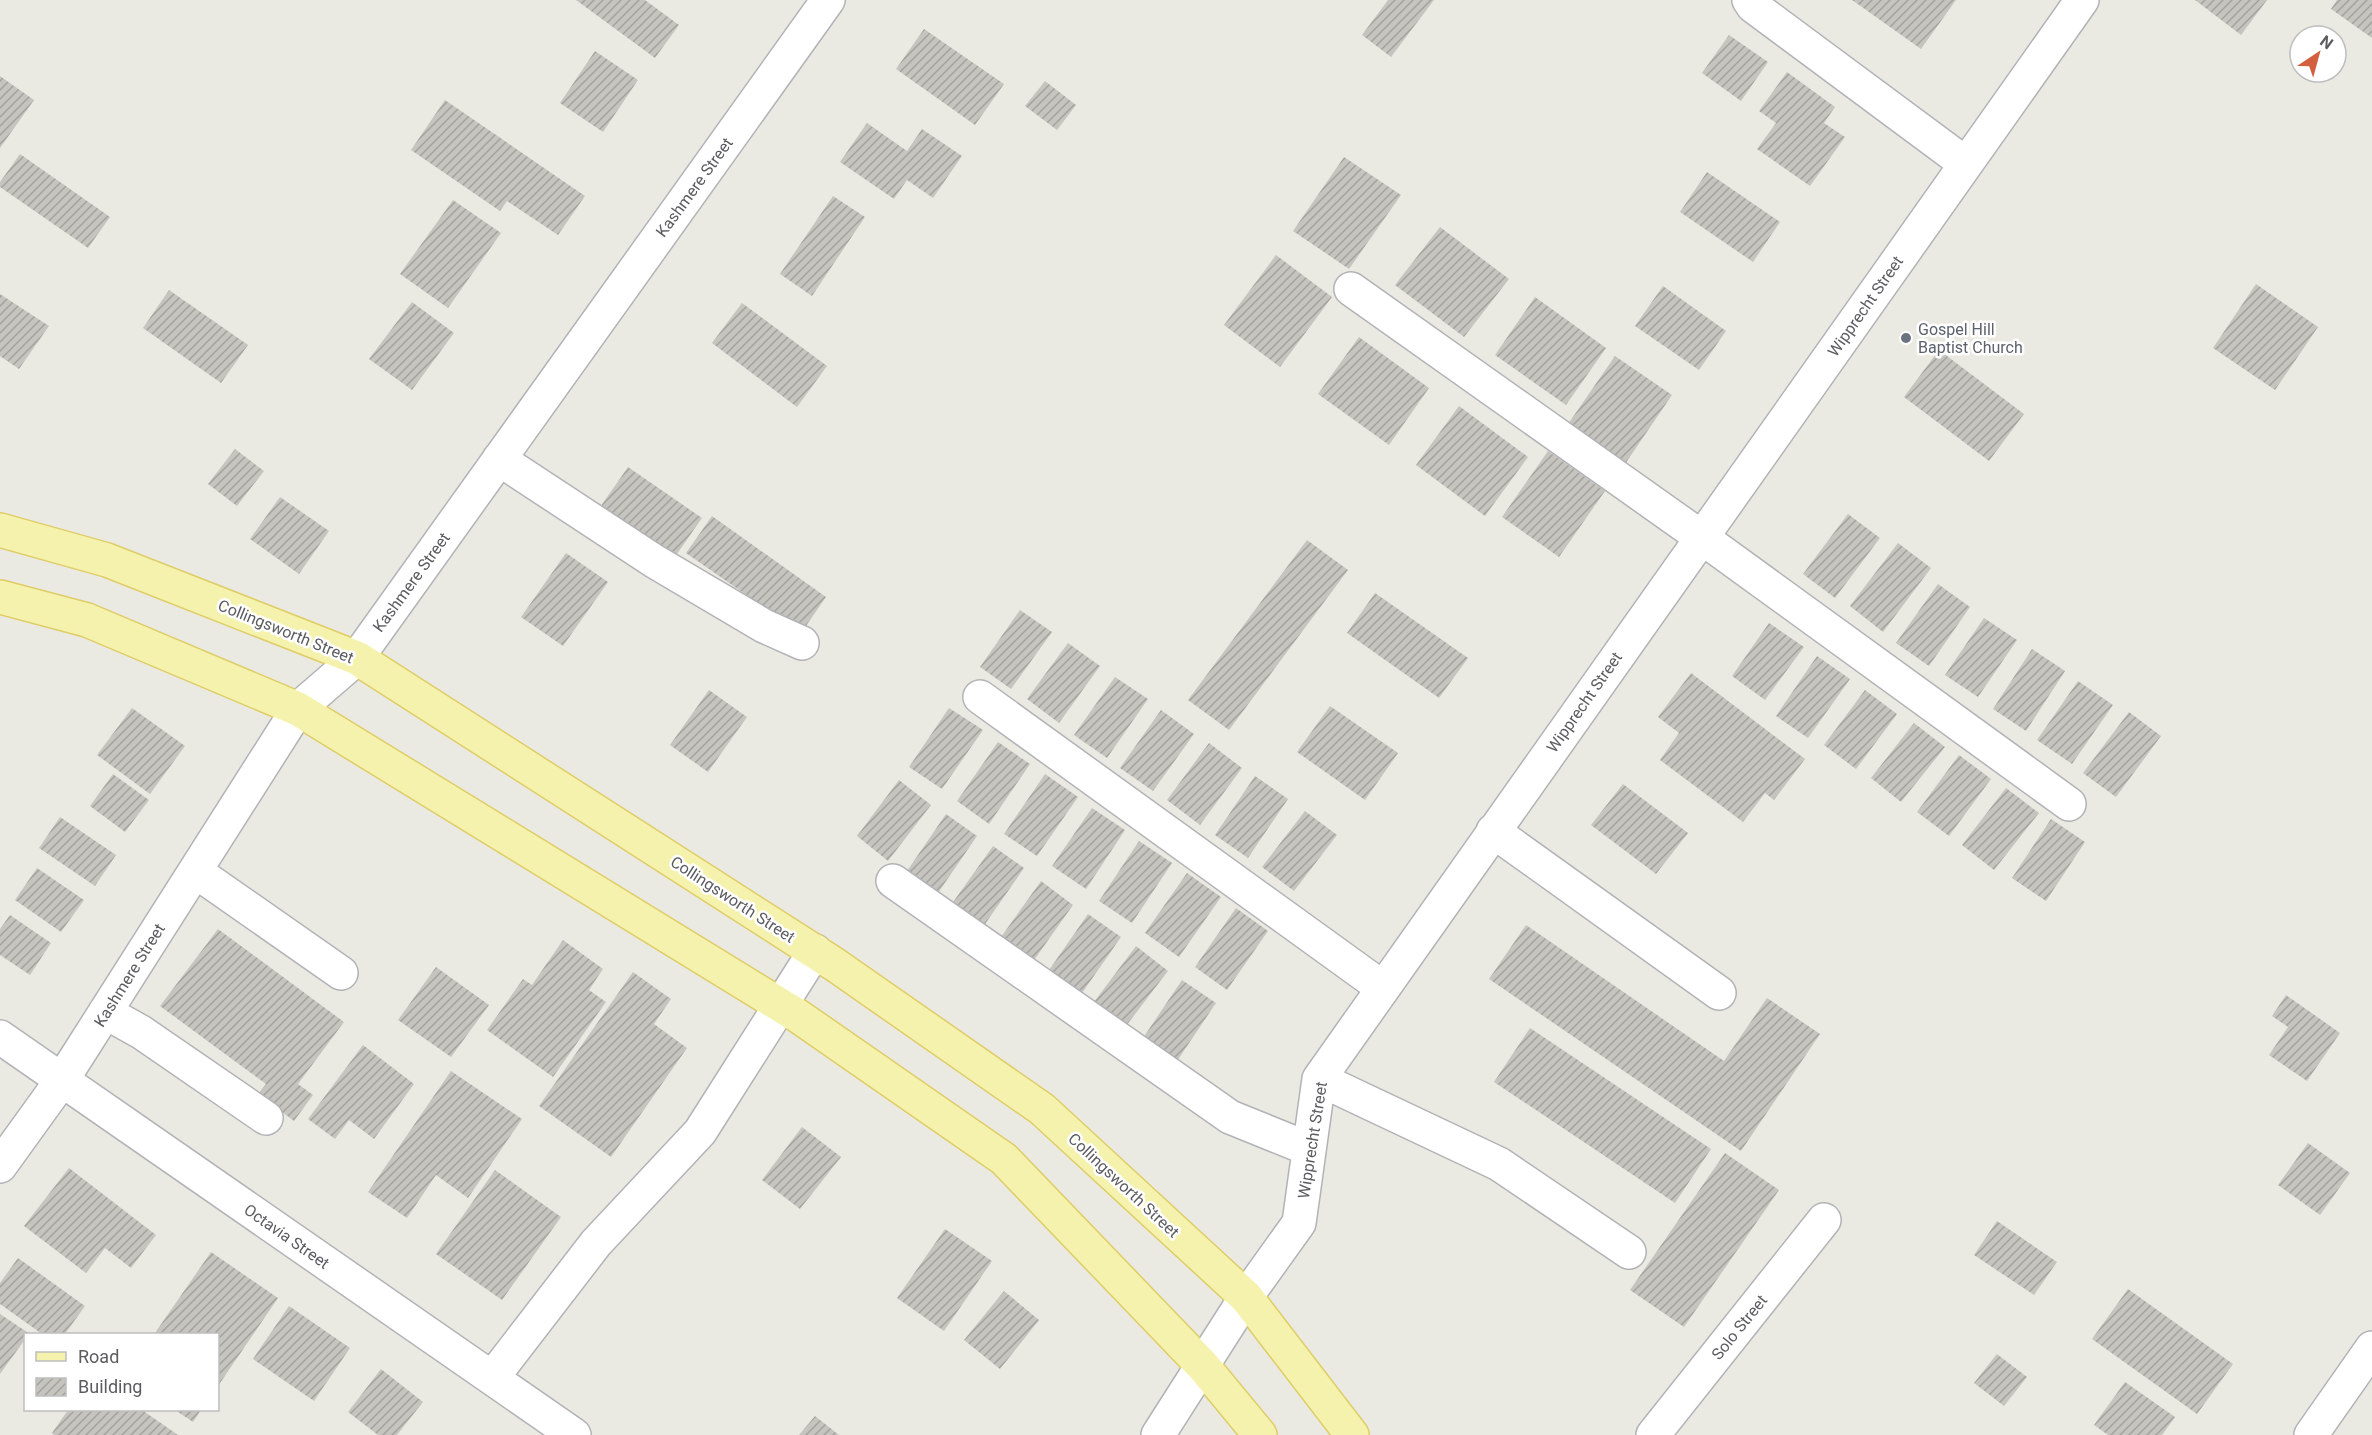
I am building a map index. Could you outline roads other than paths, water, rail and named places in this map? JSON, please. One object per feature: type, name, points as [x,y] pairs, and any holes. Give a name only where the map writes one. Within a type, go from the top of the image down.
[{"type":"main road","name":"Collingsworth Street","points":[[0,530],[107,560],[357,658],[815,951],[1042,1109],[1246,1297],[1352,1435]]},
{"type":"main road","points":[[0,597],[87,620],[298,709],[781,1005],[1004,1159],[1203,1366],[1260,1435]]},
{"type":"street","name":"Kashmere Street","points":[[0,1166],[62,1080],[298,709],[357,658],[828,0]]},
{"type":"street","points":[[1749,0],[1753,6],[1966,164]]},
{"type":"street","name":"Wipprecht Street","points":[[1158,1435],[1246,1297],[1299,1222],[1318,1079],[2082,0]]},
{"type":"street","points":[[1351,289],[1701,537],[2069,804]]},
{"type":"street","points":[[499,459],[654,561],[764,626],[802,643]]},
{"type":"street","points":[[980,697],[1383,988]]},
{"type":"street","points":[[1493,831],[1719,993]]},
{"type":"street","points":[[195,871],[341,973]]},
{"type":"street","points":[[893,882],[1230,1117],[1309,1149]]},
{"type":"street","points":[[492,1378],[596,1243],[700,1132],[815,951]]},
{"type":"street","points":[[105,1012],[141,1032],[266,1118]]},
{"type":"street","name":"Octavia Street","points":[[0,1037],[574,1435]]},
{"type":"street","points":[[1318,1079],[1499,1164],[1629,1252]]},
{"type":"street","name":"Solo Street","points":[[1653,1435],[1824,1220]]},
{"type":"street","points":[[2311,1435],[2372,1348]]},
{"type":"place","name":"Gospel Hill Baptist Church","points":[[1906,338]]}]
